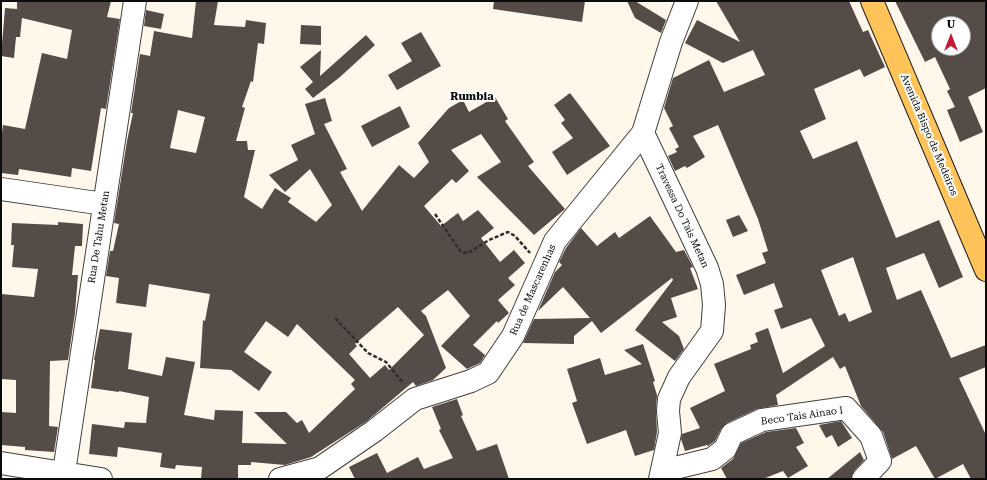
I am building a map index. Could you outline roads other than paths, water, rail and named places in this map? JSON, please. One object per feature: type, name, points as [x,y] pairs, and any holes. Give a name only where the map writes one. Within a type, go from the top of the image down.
[{"type":"main road","name":"Avenida Bispo de Medeiros","points":[[872,1],[986,270]]},
{"type":"street","name":"Rua De Tahu Metan","points":[[64,472],[136,1]]},
{"type":"street","name":"Rua de Mascarenhas","points":[[280,479],[320,468],[374,431],[415,399],[471,381],[488,373],[513,336],[555,241],[643,133],[671,42],[687,1]]},
{"type":"street","name":"Travessa Do Tais Metan","points":[[643,133],[707,268],[712,284],[714,305],[712,331],[679,377],[669,399],[668,411],[670,433],[662,475]]},
{"type":"street","points":[[1,189],[104,204]]},
{"type":"street","name":"Beco Tais Ainao I","points":[[662,475],[712,459],[725,449],[732,434],[762,420],[846,408],[870,436],[880,460],[863,479]]},
{"type":"street","points":[[1,463],[101,479]]},
{"type":"district","name":"Rumbia","points":[[472,97]]}]
